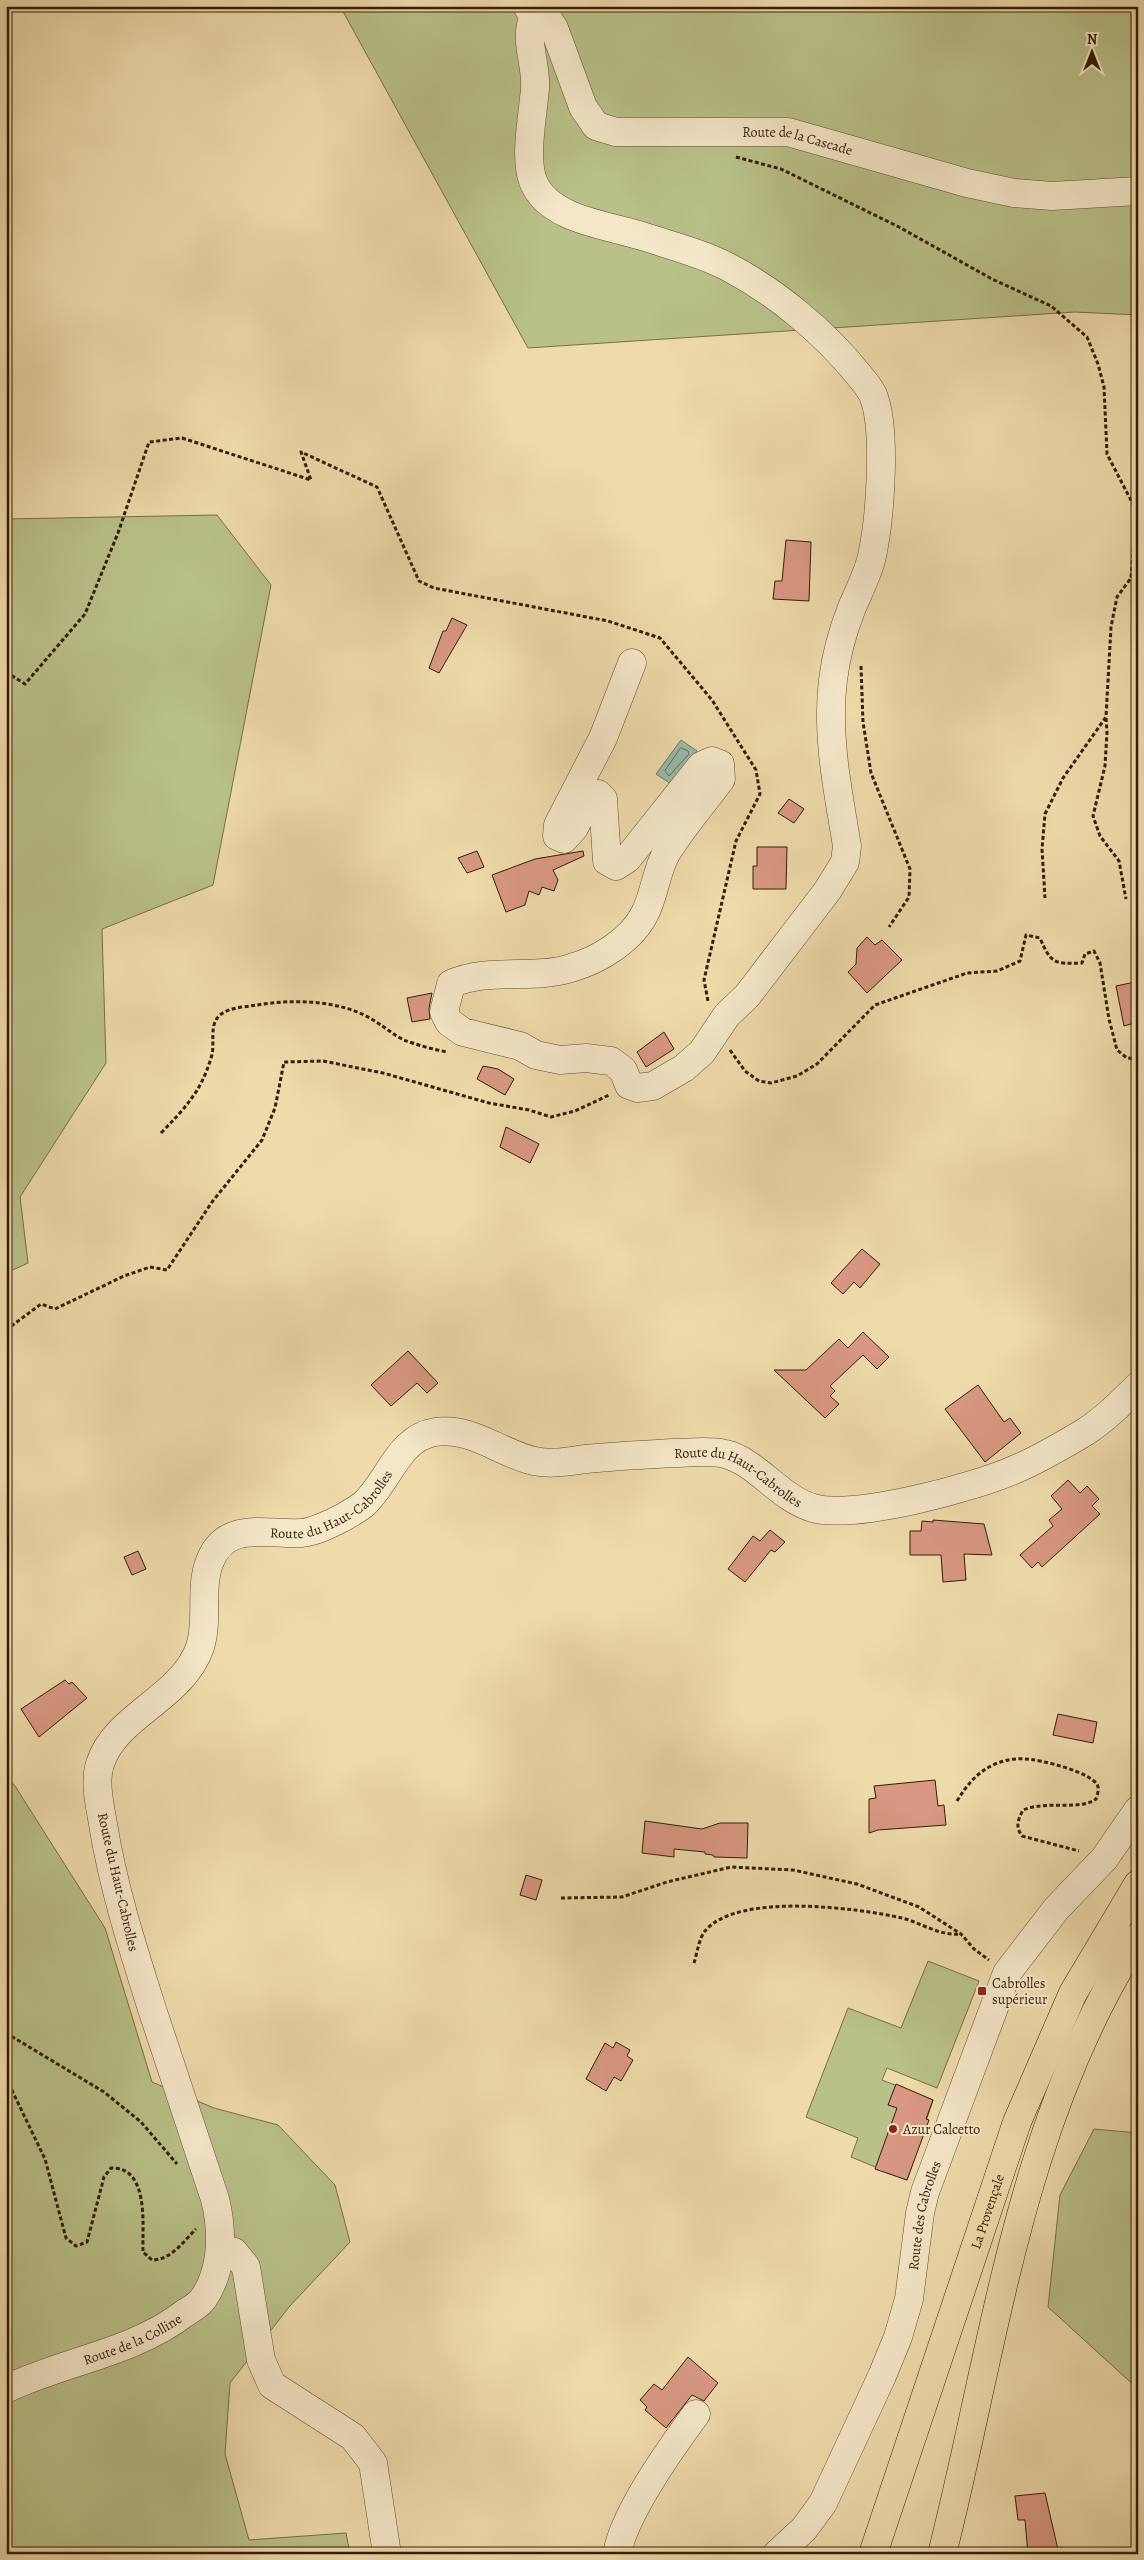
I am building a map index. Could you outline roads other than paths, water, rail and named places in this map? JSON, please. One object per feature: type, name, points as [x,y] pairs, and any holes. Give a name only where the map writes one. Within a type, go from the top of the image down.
[{"type":"highway","name":"La Provençale","points":[[873,2554],[1017,2122],[1073,1994],[1138,1884]]},
{"type":"highway","points":[[942,2554],[970,2439],[1006,2269],[1037,2156],[1081,2045],[1138,1937]]},
{"type":"street","name":"Route de la Cascade","points":[[531,11],[547,18],[554,28],[583,107],[596,126],[616,132],[788,132],[967,183],[1014,193],[1052,196],[1138,192]]},
{"type":"street","points":[[531,11],[529,38],[536,78],[529,162],[534,183],[545,198],[576,218],[639,235],[728,266],[765,289],[810,325],[858,374],[873,395],[879,420],[877,515],[872,558],[839,644],[833,682],[830,728],[847,846],[845,862],[828,890],[748,996],[722,1021],[702,1052],[684,1068],[653,1086],[638,1088],[629,1085],[623,1070],[611,1061],[586,1058],[560,1060],[536,1055],[520,1046],[463,1032],[449,1022],[444,1012],[451,984],[461,980],[502,975],[545,974],[571,968],[592,961],[628,937],[645,913],[666,854],[688,820],[721,779],[720,764],[712,761],[701,766],[627,859],[616,866],[607,861],[603,799],[598,794],[590,796],[574,828],[564,839],[557,836],[558,826],[603,738],[632,663]]},
{"type":"street","name":"Route du Haut-Cabrolles","points":[[221,2236],[215,2200],[131,1944],[107,1846],[99,1799],[98,1770],[105,1750],[128,1725],[172,1689],[190,1669],[201,1644],[205,1619],[206,1576],[211,1556],[230,1537],[252,1530],[306,1532],[336,1521],[362,1505],[377,1489],[398,1457],[415,1439],[433,1432],[453,1431],[541,1462],[555,1463],[622,1456],[705,1452],[728,1454],[748,1464],[778,1490],[812,1508],[839,1512],[892,1505],[1014,1471],[1090,1429],[1138,1386]]},
{"type":"street","name":"Route des Cabrolles","points":[[777,2554],[804,2529],[823,2503],[895,2345],[909,2300],[917,2230],[925,2192],[1007,1973],[1057,1908],[1104,1859],[1138,1810]]},
{"type":"street","points":[[221,2236],[246,2267],[261,2360],[272,2385],[353,2437],[373,2463],[387,2554]]},
{"type":"street","name":"Route de la Colline","points":[[6,2389],[123,2347],[175,2321],[203,2300],[215,2273],[221,2236]]},
{"type":"street","points":[[617,2554],[620,2537],[661,2464],[696,2414]]},
{"type":"water","points":[[681,740],[697,751],[671,784],[656,774]]},
{"type":"place","name":"Cabrolles supérieur","points":[[982,1991]]},
{"type":"place","name":"Azur Calcetto","points":[[893,2129]]}]
